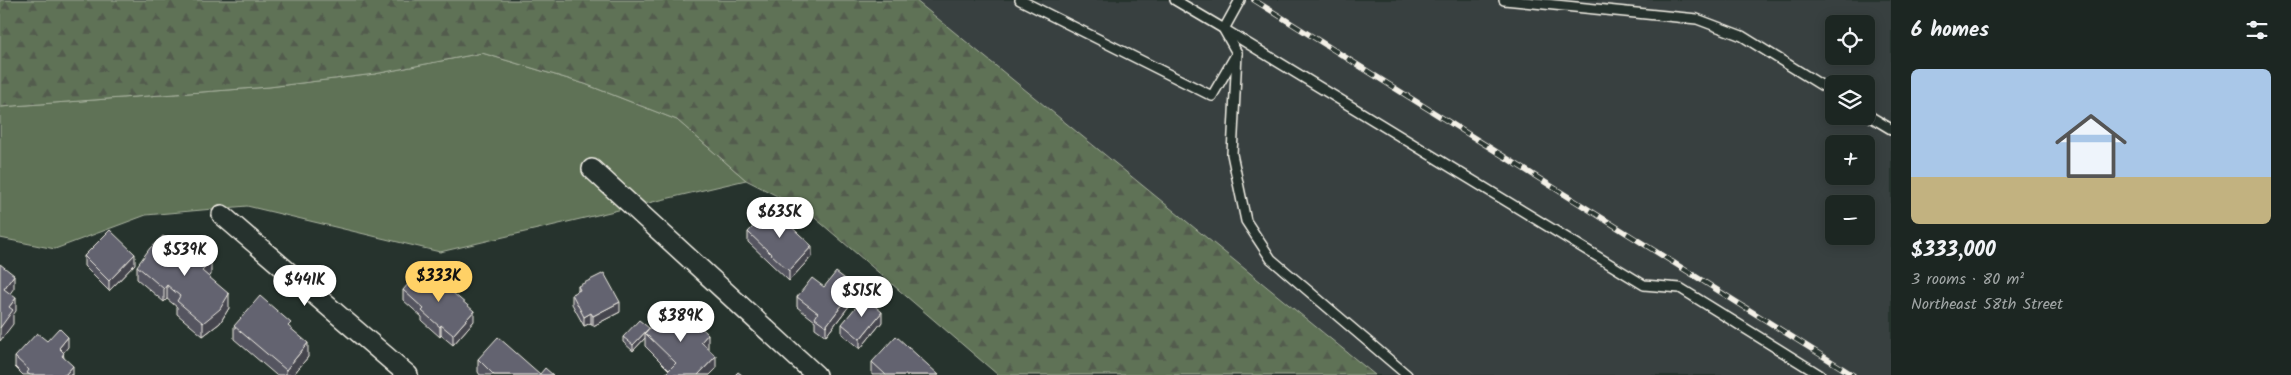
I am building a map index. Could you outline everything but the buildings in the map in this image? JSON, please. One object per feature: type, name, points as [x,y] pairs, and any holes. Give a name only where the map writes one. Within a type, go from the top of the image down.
[{"type":"street","points":[[592,169],[816,375]]},
{"type":"street","points":[[222,215],[408,375]]},
{"type":"lane","points":[[1020,0],[1212,96],[1237,53]]},
{"type":"lane","points":[[1175,0],[1644,285],[1680,288],[1820,375]]},
{"type":"lane","points":[[1224,29],[1240,0]]},
{"type":"lane","points":[[1504,0],[1696,19],[1742,36],[1825,88]]},
{"type":"lane","points":[[1224,29],[1237,53],[1232,154],[1246,221],[1272,259],[1407,375]]},
{"type":"lane","points":[[1875,119],[1891,129]]},
{"type":"shaded area","points":[[915,0],[1891,0],[1891,375],[1375,375]]},
{"type":"green space","points":[[0,0],[915,0],[1375,375],[998,375],[808,212],[746,180],[677,120],[585,84],[482,53],[375,74],[269,87],[0,107]]},
{"type":"green space","points":[[482,53],[585,84],[677,120],[746,180],[440,252],[247,206],[146,215],[55,249],[0,238],[0,107],[269,87],[375,74]]},
{"type":"railway","points":[[1254,0],[1853,375]]}]
